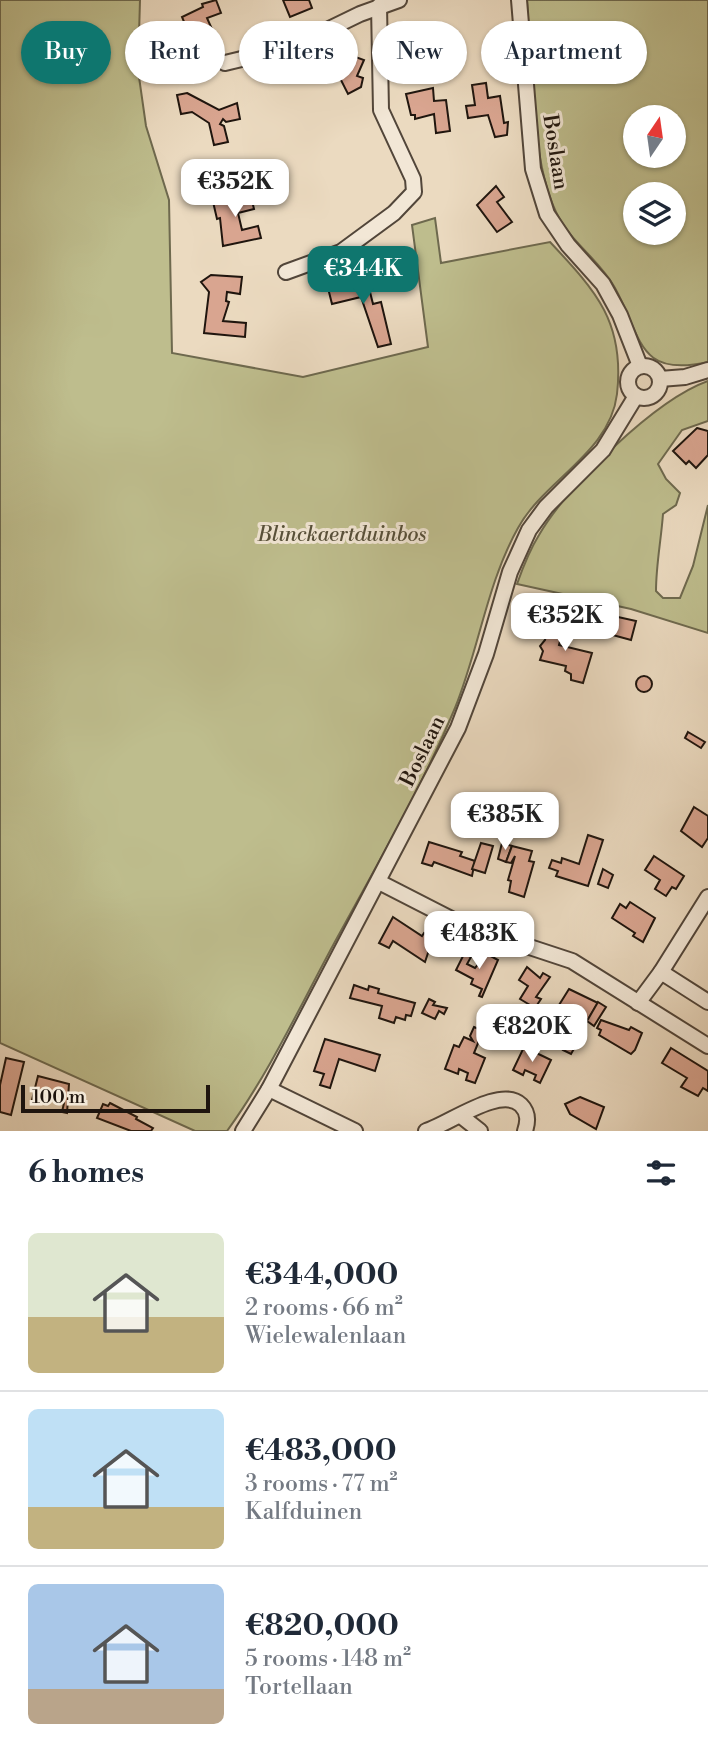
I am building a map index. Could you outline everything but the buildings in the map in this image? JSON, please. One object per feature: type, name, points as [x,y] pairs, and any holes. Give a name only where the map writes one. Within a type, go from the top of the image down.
[{"type":"street","points":[[225,63],[292,47],[379,6],[399,0]]},
{"type":"street","name":"Boslaan","points":[[519,0],[533,169],[538,190],[556,230],[603,284],[620,315],[640,366],[631,373],[628,381],[630,390],[636,396],[652,397],[659,389],[660,379]]},
{"type":"street","points":[[286,272],[341,252],[394,213],[414,192],[413,179],[382,110],[379,6]]},
{"type":"street","points":[[640,366],[654,369],[660,379],[708,370]]},
{"type":"street","name":"Boslaan","points":[[243,1131],[269,1089],[458,728],[486,654],[510,572],[529,530],[546,507],[603,450],[636,396]]},
{"type":"street","points":[[379,882],[463,925],[572,961],[708,1046]]},
{"type":"street","points":[[638,1003],[661,972],[708,897]]},
{"type":"street","points":[[661,972],[708,1002]]},
{"type":"street","points":[[269,1089],[355,1131]]},
{"type":"street","points":[[426,1131],[492,1101],[509,1098],[524,1108],[527,1115],[524,1131]]},
{"type":"street","points":[[461,1116],[480,1131]]},
{"type":"green space","name":"Blinckaertduinbos","points":[[0,0],[140,0],[139,21],[125,21],[125,84],[140,84],[146,126],[169,200],[172,353],[303,377],[428,347],[412,225],[435,218],[441,263],[550,242],[594,293],[612,328],[617,347],[617,394],[612,415],[602,433],[575,465],[543,495],[518,528],[498,571],[455,708],[428,767],[271,1061],[227,1131],[195,1131],[0,1043]]},
{"type":"green space","points":[[527,0],[708,0],[708,362],[667,364],[654,359],[645,349],[615,288],[562,223],[541,166],[531,84],[647,84],[647,21],[528,21]]},
{"type":"green space","points":[[708,381],[708,421],[682,430],[658,464],[666,479],[680,493],[676,505],[663,514],[656,591],[663,598],[680,598],[693,566],[708,505],[708,633],[631,609],[517,584],[539,535],[552,515],[591,470],[663,406]]}]
